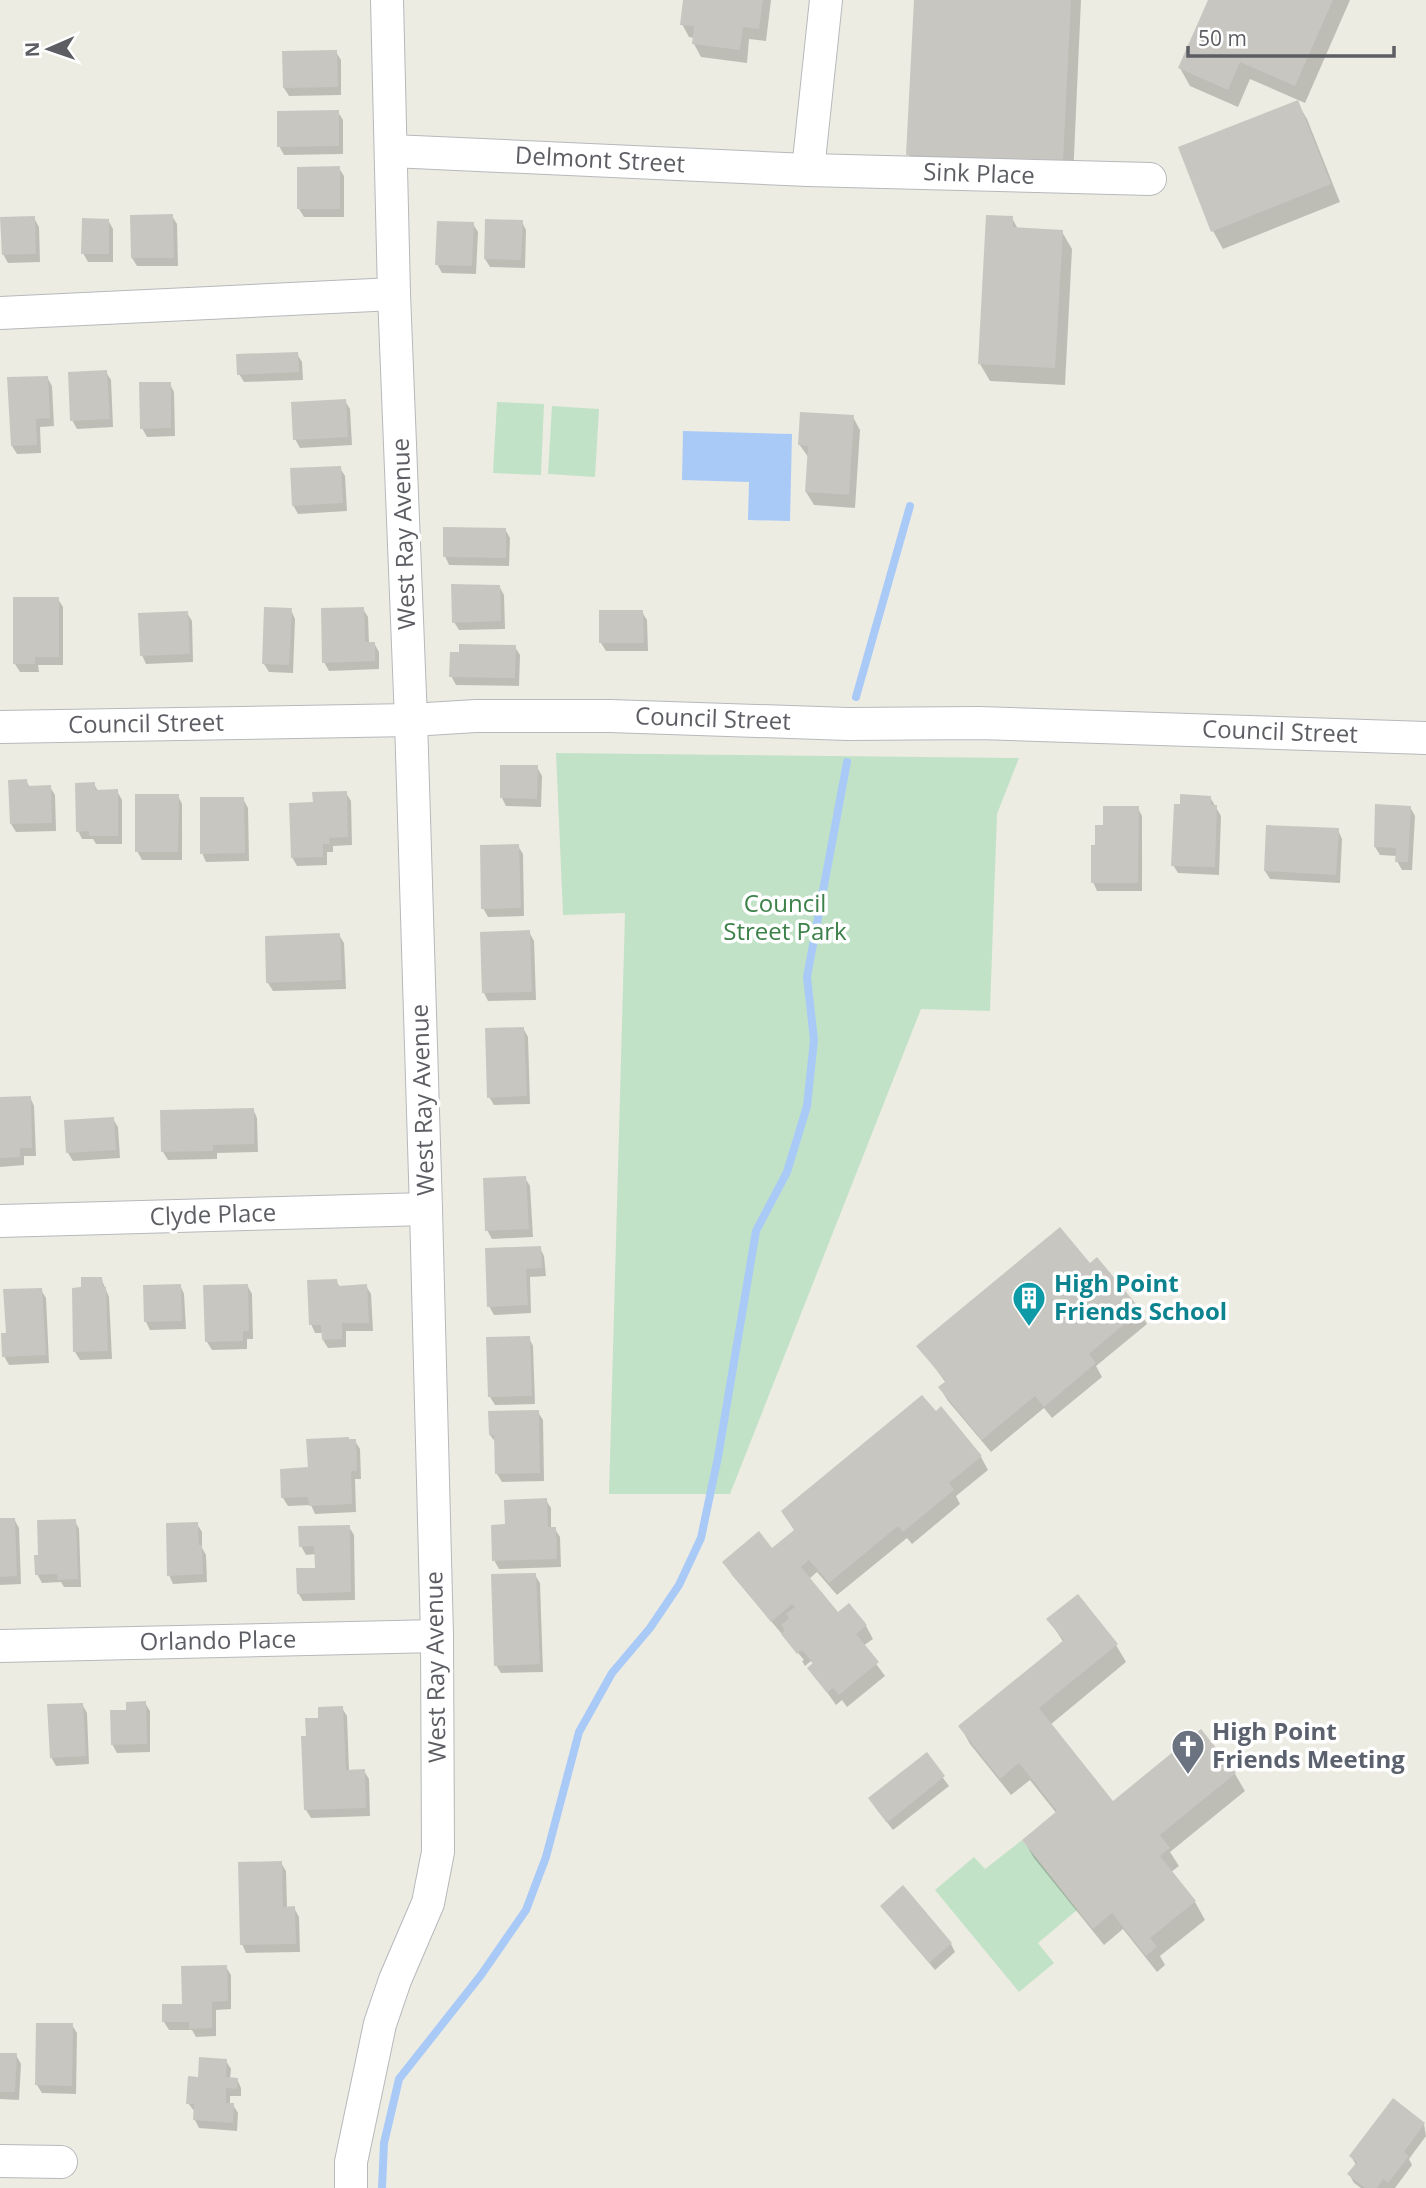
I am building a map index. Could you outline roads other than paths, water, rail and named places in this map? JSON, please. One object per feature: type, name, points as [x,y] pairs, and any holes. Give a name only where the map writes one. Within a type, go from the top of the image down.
[{"type":"street","name":"West Ray Avenue","points":[[351,2188],[351,2162],[380,2024],[395,1980],[428,1903],[438,1852],[437,1636],[426,1209],[411,720],[394,294],[387,0]]},
{"type":"street","points":[[808,170],[826,0]]},
{"type":"street","name":"Delmont Street","points":[[392,150],[808,170]]},
{"type":"street","name":"Sink Place","points":[[808,170],[1150,179]]},
{"type":"street","points":[[0,313],[394,294]]},
{"type":"street","name":"Council Street","points":[[0,727],[411,720],[476,716],[611,716],[848,724],[979,723],[1426,738]]},
{"type":"street","name":"Clyde Place","points":[[0,1221],[426,1209]]},
{"type":"street","name":"Orlando Place","points":[[0,1646],[437,1636]]},
{"type":"street","points":[[0,2161],[61,2162]]},
{"type":"water","points":[[683,431],[792,434],[790,521],[748,520],[749,482],[682,480]]},
{"type":"waterway","points":[[856,697],[910,506]]},
{"type":"waterway","points":[[382,2188],[384,2143],[399,2079],[481,1975],[526,1910],[546,1857],[579,1732],[612,1673],[650,1628],[679,1585],[701,1538],[718,1457],[756,1231],[787,1172],[807,1106],[814,1040],[807,977],[847,762]]},
{"type":"place","name":"High Point Friends School","points":[[1029,1328]]},
{"type":"place","name":"High Point Friends Meeting","points":[[1188,1776]]},
{"type":"park label","name":"Council Street Park","points":[[785,918]]}]
